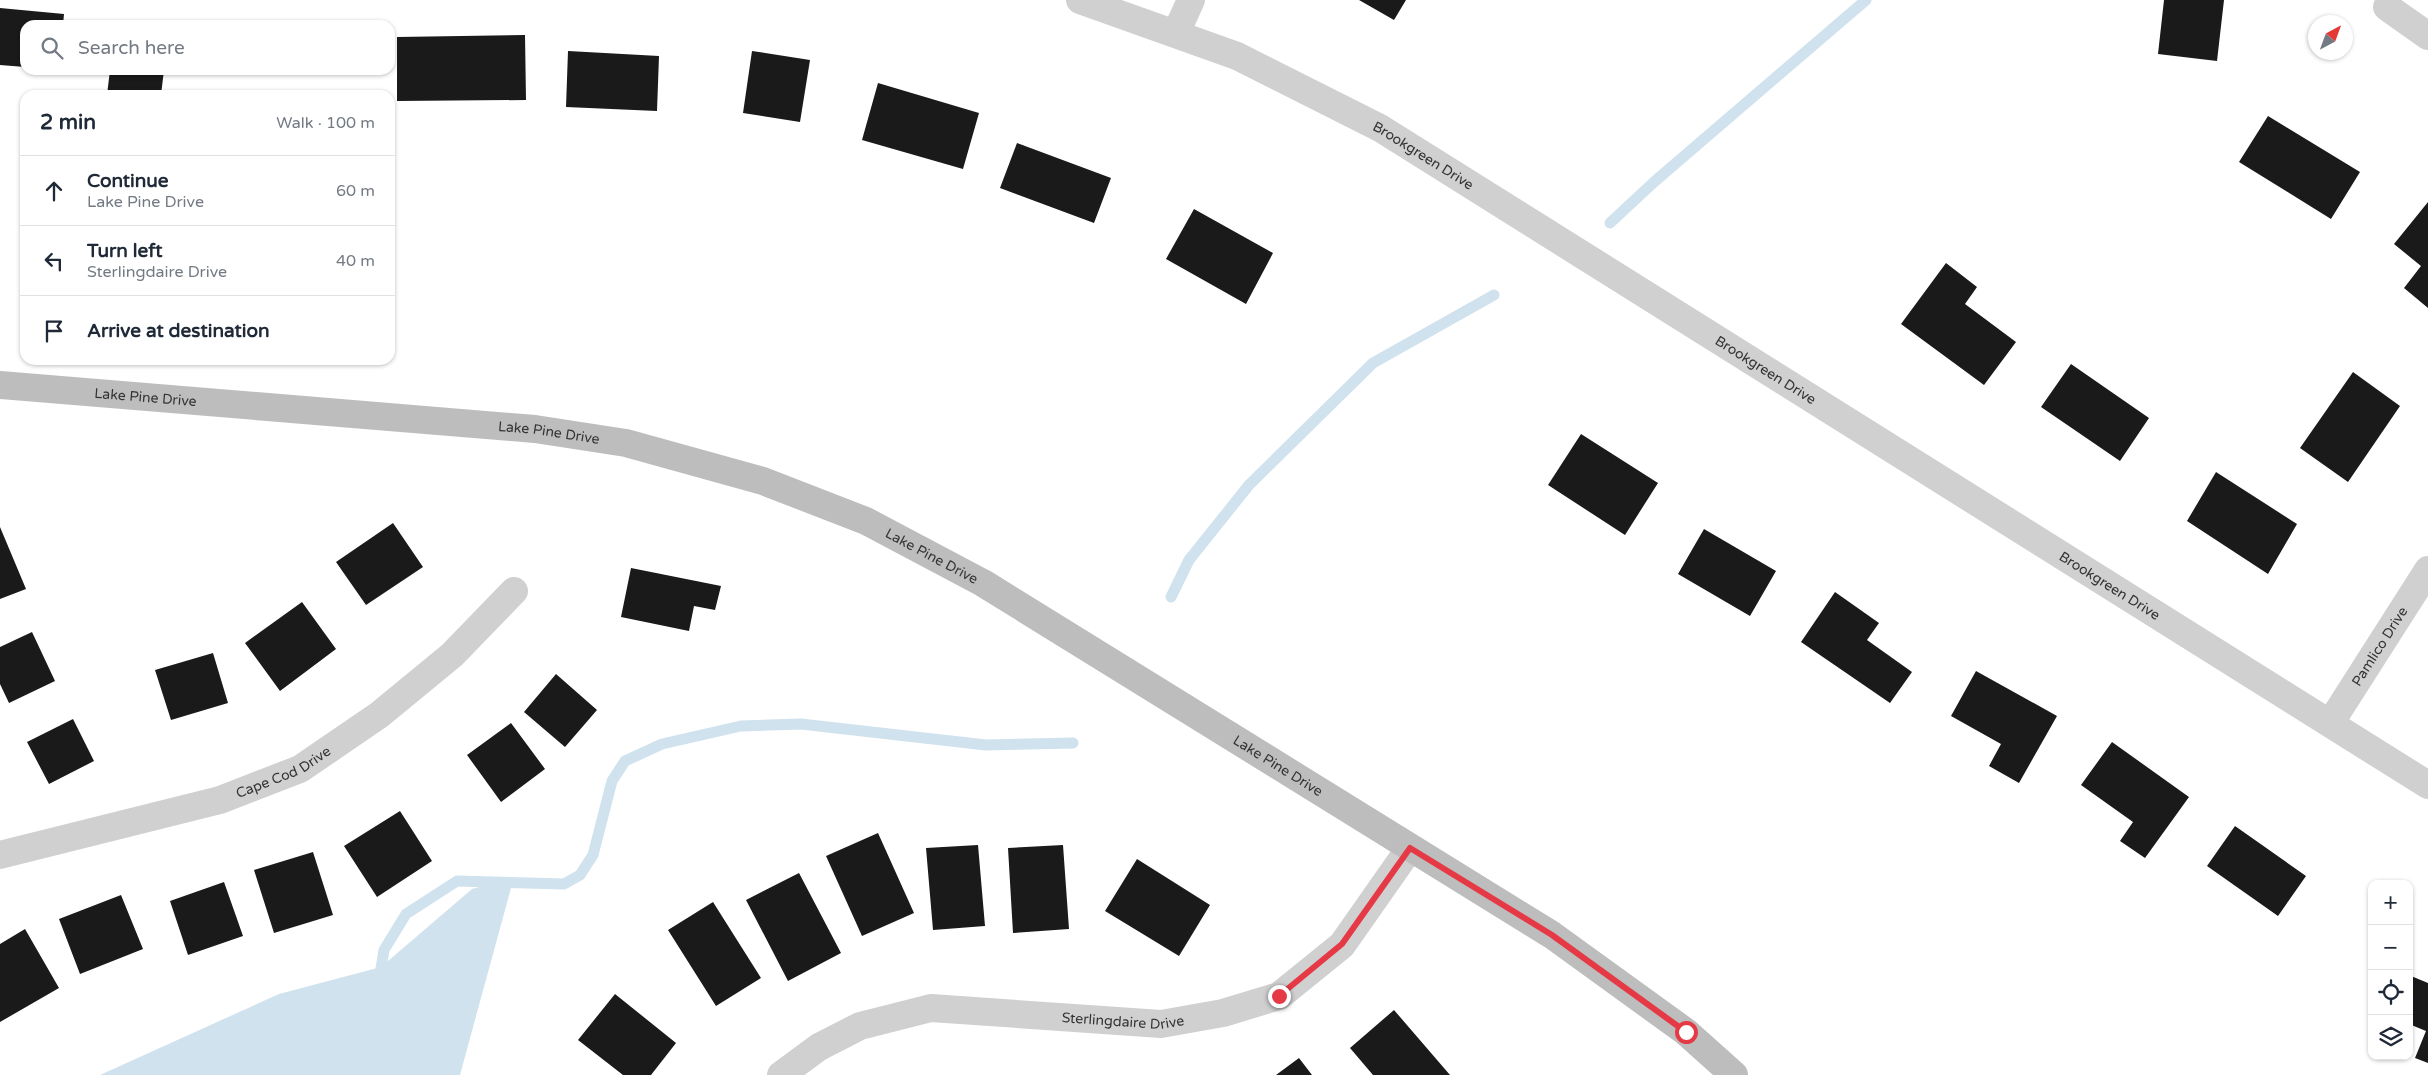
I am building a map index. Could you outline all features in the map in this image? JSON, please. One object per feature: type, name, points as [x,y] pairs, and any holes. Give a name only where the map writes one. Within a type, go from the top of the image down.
[{"type":"street","name":"Brookgreen Drive","points":[[1080,0],[1237,56],[1380,128],[2428,784]]},
{"type":"street","points":[[1176,33],[1192,0]]},
{"type":"street","points":[[2387,6],[2428,36]]},
{"type":"street","name":"Lake Pine Drive","points":[[0,385],[535,430],[626,443],[763,481],[866,522],[983,583],[1552,935],[1686,1032],[1734,1075]]},
{"type":"street","name":"Pamlico Drive","points":[[2331,722],[2428,570]]},
{"type":"street","name":"Cape Cod Drive","points":[[0,855],[220,800],[300,769],[379,715],[437,667],[514,591]]},
{"type":"street","name":"Sterlingdaire Drive","points":[[781,1075],[819,1047],[860,1026],[931,1008],[1161,1024],[1223,1013],[1279,996],[1342,944],[1410,848]]},
{"type":"water","points":[[514,877],[460,1075],[100,1075],[279,994],[381,967],[472,889]]},
{"type":"building","points":[[1359,0],[1406,0],[1394,20]]},
{"type":"building","points":[[2164,0],[2224,0],[2217,61],[2158,54]]},
{"type":"building","points":[[0,8],[64,14],[63,20],[20,20],[20,67],[0,65]]},
{"type":"building","points":[[525,35],[526,100],[397,101],[397,37]]},
{"type":"building","points":[[568,51],[659,56],[657,111],[566,107]]},
{"type":"building","points":[[752,51],[810,60],[800,122],[743,113]]},
{"type":"building","points":[[109,75],[163,75],[162,90],[108,90]]},
{"type":"building","points":[[878,83],[979,113],[963,169],[862,140]]},
{"type":"building","points":[[2268,116],[2360,172],[2331,219],[2239,162]]},
{"type":"building","points":[[1017,143],[1111,178],[1094,223],[1000,188]]},
{"type":"building","points":[[2428,202],[2428,308],[2404,288],[2421,266],[2394,244]]},
{"type":"building","points":[[1194,209],[1273,253],[1246,304],[1166,259]]},
{"type":"building","points":[[1946,263],[1977,287],[1965,304],[2016,342],[1984,385],[1901,324]]},
{"type":"building","points":[[2071,364],[2149,418],[2120,461],[2041,407]]},
{"type":"building","points":[[2353,372],[2400,406],[2348,482],[2300,448]]},
{"type":"building","points":[[1581,434],[1658,483],[1625,535],[1548,485]]},
{"type":"building","points":[[2216,472],[2297,524],[2268,574],[2187,521]]},
{"type":"building","points":[[393,523],[423,567],[366,605],[336,562]]},
{"type":"building","points":[[0,527],[26,589],[0,599]]},
{"type":"building","points":[[1704,529],[1776,571],[1750,616],[1678,574]]},
{"type":"building","points":[[631,568],[721,586],[715,610],[694,606],[689,631],[621,617]]},
{"type":"building","points":[[1835,592],[1879,623],[1867,640],[1912,672],[1890,703],[1801,642]]},
{"type":"building","points":[[302,602],[336,649],[280,691],[245,643]]},
{"type":"building","points":[[32,632],[55,681],[9,703],[0,684],[0,647]]},
{"type":"building","points":[[213,653],[228,703],[171,720],[155,670]]},
{"type":"building","points":[[1976,671],[2057,716],[2019,783],[1989,766],[2001,744],[1951,716]]},
{"type":"building","points":[[556,674],[597,710],[565,747],[524,712]]},
{"type":"building","points":[[73,719],[94,761],[49,784],[27,742]]},
{"type":"building","points":[[511,723],[545,769],[501,802],[467,755]]},
{"type":"building","points":[[2112,742],[2189,797],[2145,858],[2120,841],[2133,822],[2081,785]]},
{"type":"building","points":[[400,811],[432,861],[377,897],[344,846]]},
{"type":"building","points":[[2235,826],[2306,876],[2278,916],[2207,866]]},
{"type":"building","points":[[878,833],[914,913],[862,936],[826,856]]},
{"type":"building","points":[[978,845],[985,926],[933,930],[926,848]]},
{"type":"building","points":[[1063,845],[1069,929],[1013,933],[1008,848]]},
{"type":"building","points":[[313,852],[333,915],[274,933],[254,870]]},
{"type":"building","points":[[1137,859],[1210,905],[1179,956],[1105,911]]},
{"type":"building","points":[[799,873],[841,953],[788,981],[746,900]]},
{"type":"building","points":[[224,882],[243,936],[188,955],[170,901]]},
{"type":"building","points":[[121,895],[143,949],[80,974],[59,919]]},
{"type":"building","points":[[713,902],[761,978],[716,1006],[668,930]]},
{"type":"building","points":[[25,929],[59,988],[0,1022],[0,944]]},
{"type":"building","points":[[2413,977],[2428,983],[2428,1063],[2415,1058],[2426,1031],[2413,1026]]},
{"type":"building","points":[[615,994],[676,1043],[651,1075],[623,1075],[578,1040]]},
{"type":"building","points":[[1394,1010],[1450,1075],[1373,1075],[1350,1048]]},
{"type":"building","points":[[1299,1058],[1312,1075],[1276,1075]]},
{"type":"waterway","points":[[1610,223],[1654,182],[1866,0]]},
{"type":"waterway","points":[[1171,597],[1189,560],[1249,485],[1373,363],[1494,295]]},
{"type":"waterway","points":[[379,981],[384,950],[406,914],[457,881],[564,884],[580,875],[593,855],[612,781],[625,761],[662,744],[741,726],[801,724],[986,745],[1073,743]]},
{"type":"route","points":[[1279,996],[1312,971],[1342,944],[1410,848],[1552,935],[1686,1032]]}]
